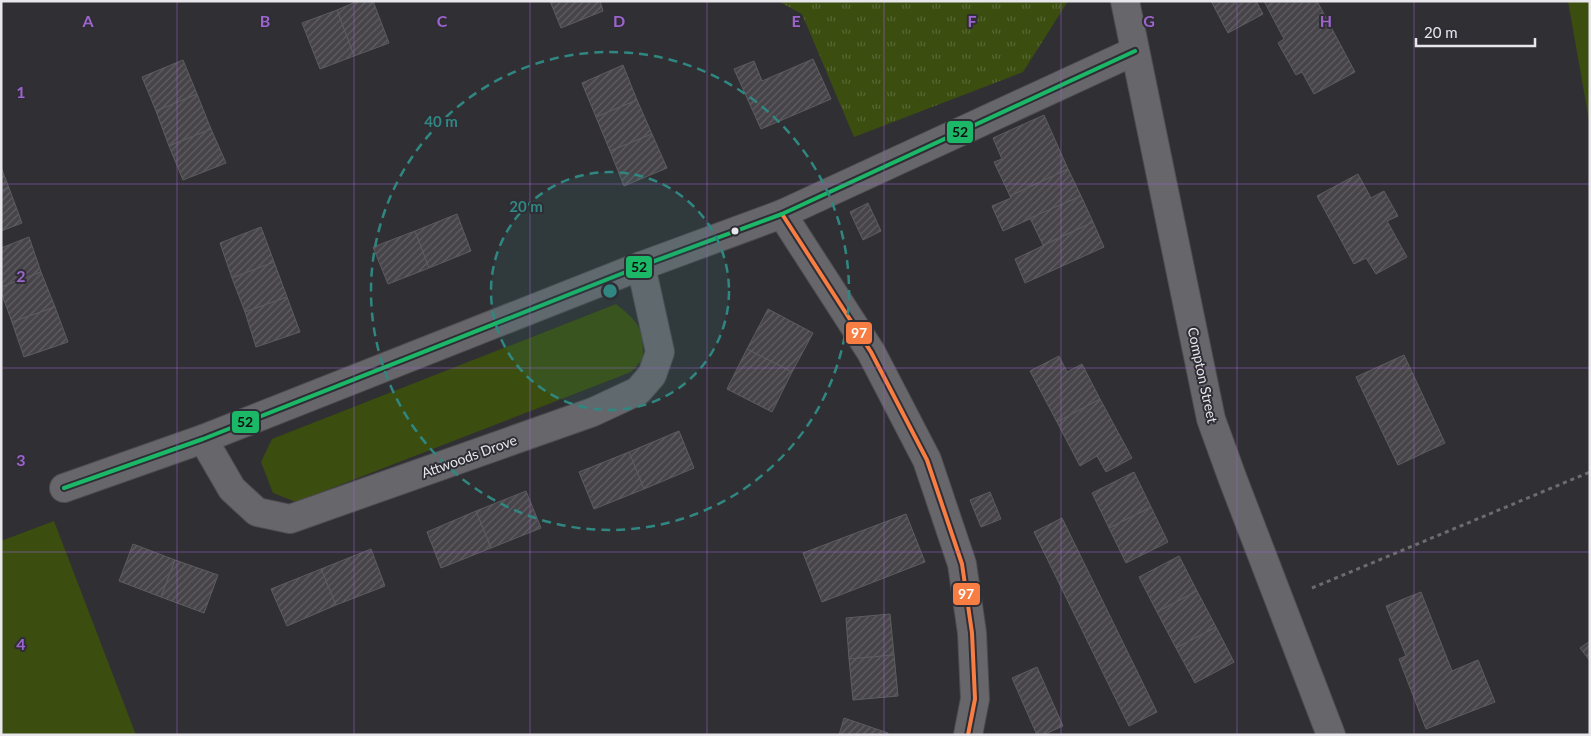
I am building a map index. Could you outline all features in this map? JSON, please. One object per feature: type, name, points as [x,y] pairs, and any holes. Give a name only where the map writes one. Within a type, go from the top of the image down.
[{"type":"street","name":"Compton Street","points":[[1125,1],[1211,419],[1331,735]]},
{"type":"street","points":[[64,488],[203,439],[641,266],[782,214],[1135,51]]},
{"type":"street","points":[[782,214],[871,352],[928,460],[964,574],[972,633],[975,699],[968,735]]},
{"type":"street","name":"Attwoods Drove","points":[[203,439],[232,489],[257,512],[290,519],[593,412],[638,391],[652,375],[660,352],[641,266]]},
{"type":"path","points":[[1279,601],[1590,472]]},
{"type":"green space","points":[[778,1],[1068,1],[1023,72],[854,137],[802,14]]},
{"type":"green space","points":[[1568,1],[1590,1],[1590,126]]},
{"type":"green space","points":[[616,304],[630,316],[641,333],[643,359],[631,372],[296,502],[273,493],[261,462],[272,439]]},
{"type":"green space","points":[[54,521],[136,735],[1,735],[1,541]]},
{"type":"building","points":[[358,1],[373,1],[389,43],[354,56],[337,10]]},
{"type":"building","points":[[550,1],[600,1],[603,11],[561,28]]},
{"type":"building","points":[[1211,1],[1256,1],[1263,14],[1228,33]]},
{"type":"building","points":[[1264,1],[1317,1],[1355,72],[1314,94],[1302,72],[1296,75],[1278,43],[1284,39]]},
{"type":"building","points":[[337,10],[354,56],[320,69],[302,23]]},
{"type":"building","points":[[813,59],[831,99],[761,129],[734,69],[754,61],[762,81]]},
{"type":"building","points":[[183,60],[197,94],[156,111],[142,77]]},
{"type":"building","points":[[623,65],[637,100],[596,117],[582,83]]},
{"type":"building","points":[[197,94],[211,129],[169,146],[156,111]]},
{"type":"building","points":[[637,100],[652,134],[610,151],[596,117]]},
{"type":"building","points":[[1044,115],[1068,169],[1010,196],[994,162],[1002,159],[993,138]]},
{"type":"building","points":[[211,129],[226,163],[183,180],[169,146]]},
{"type":"building","points":[[652,134],[667,168],[624,186],[610,151]]},
{"type":"building","points":[[1,167],[9,188],[1,191]]},
{"type":"building","points":[[1068,169],[1081,196],[1003,231],[992,206]]},
{"type":"building","points":[[1358,174],[1371,198],[1384,191],[1398,216],[1387,221],[1407,257],[1376,274],[1366,258],[1354,264],[1317,196]]},
{"type":"building","points":[[9,188],[22,223],[1,231],[1,191]]},
{"type":"building","points":[[1081,196],[1093,222],[1043,245],[1030,218]]},
{"type":"building","points":[[868,203],[881,231],[863,240],[850,212]]},
{"type":"building","points":[[457,214],[471,251],[429,268],[415,231]]},
{"type":"building","points":[[1093,222],[1104,247],[1025,283],[1015,259]]},
{"type":"building","points":[[261,227],[274,262],[232,278],[220,243]]},
{"type":"building","points":[[415,231],[429,268],[388,284],[373,247]]},
{"type":"building","points":[[29,237],[41,272],[1,287],[1,248]]},
{"type":"building","points":[[274,262],[287,297],[245,312],[232,278]]},
{"type":"building","points":[[41,272],[55,307],[12,322],[1,287]]},
{"type":"building","points":[[287,297],[300,332],[256,347],[245,312]]},
{"type":"building","points":[[55,307],[68,342],[24,357],[12,322]]},
{"type":"building","points":[[768,309],[813,333],[792,372],[747,349]]},
{"type":"building","points":[[747,349],[792,372],[772,412],[727,389]]},
{"type":"building","points":[[1404,355],[1445,443],[1398,465],[1356,377]]},
{"type":"building","points":[[1059,356],[1067,372],[1082,364],[1100,399],[1057,422],[1030,371]]},
{"type":"building","points":[[1100,399],[1132,458],[1106,472],[1097,456],[1080,466],[1057,422]]},
{"type":"building","points":[[679,431],[694,468],[644,489],[629,452]]},
{"type":"building","points":[[629,452],[644,489],[594,509],[579,472]]},
{"type":"building","points":[[1134,472],[1151,507],[1109,528],[1092,493]]},
{"type":"building","points":[[526,491],[541,528],[491,548],[476,511]]},
{"type":"building","points":[[990,492],[1001,519],[981,527],[970,500]]},
{"type":"building","points":[[1151,507],[1168,542],[1126,563],[1109,528]]},
{"type":"building","points":[[476,511],[491,548],[441,568],[427,532]]},
{"type":"building","points":[[906,514],[925,562],[822,602],[803,553]]},
{"type":"building","points":[[1062,518],[1157,712],[1129,726],[1034,532]]},
{"type":"building","points":[[133,544],[175,560],[161,597],[119,581]]},
{"type":"building","points":[[371,549],[385,586],[336,605],[321,569]]},
{"type":"building","points":[[1179,556],[1197,591],[1157,612],[1139,577]]},
{"type":"building","points":[[175,560],[218,575],[204,613],[161,597]]},
{"type":"building","points":[[321,569],[336,605],[287,626],[271,589]]},
{"type":"building","points":[[1197,591],[1216,627],[1176,648],[1157,612]]},
{"type":"building","points":[[1421,592],[1452,671],[1478,660],[1495,702],[1426,729],[1399,659],[1406,656],[1386,606]]},
{"type":"building","points":[[890,614],[894,655],[849,659],[846,618]]},
{"type":"building","points":[[1216,627],[1234,662],[1195,683],[1176,648]]},
{"type":"building","points":[[1590,641],[1590,661],[1580,648]]},
{"type":"building","points":[[894,655],[898,696],[853,700],[849,659]]},
{"type":"building","points":[[1037,667],[1063,726],[1043,735],[1037,735],[1012,678]]},
{"type":"building","points":[[844,718],[888,733],[888,735],[839,735]]},
{"type":"transit line","name":"52","points":[[64,488],[203,439],[641,266],[782,214],[1135,51]]},
{"type":"transit line","name":"97","points":[[782,214],[871,352],[927,460],[962,564],[972,633],[975,699],[968,735]]}]
